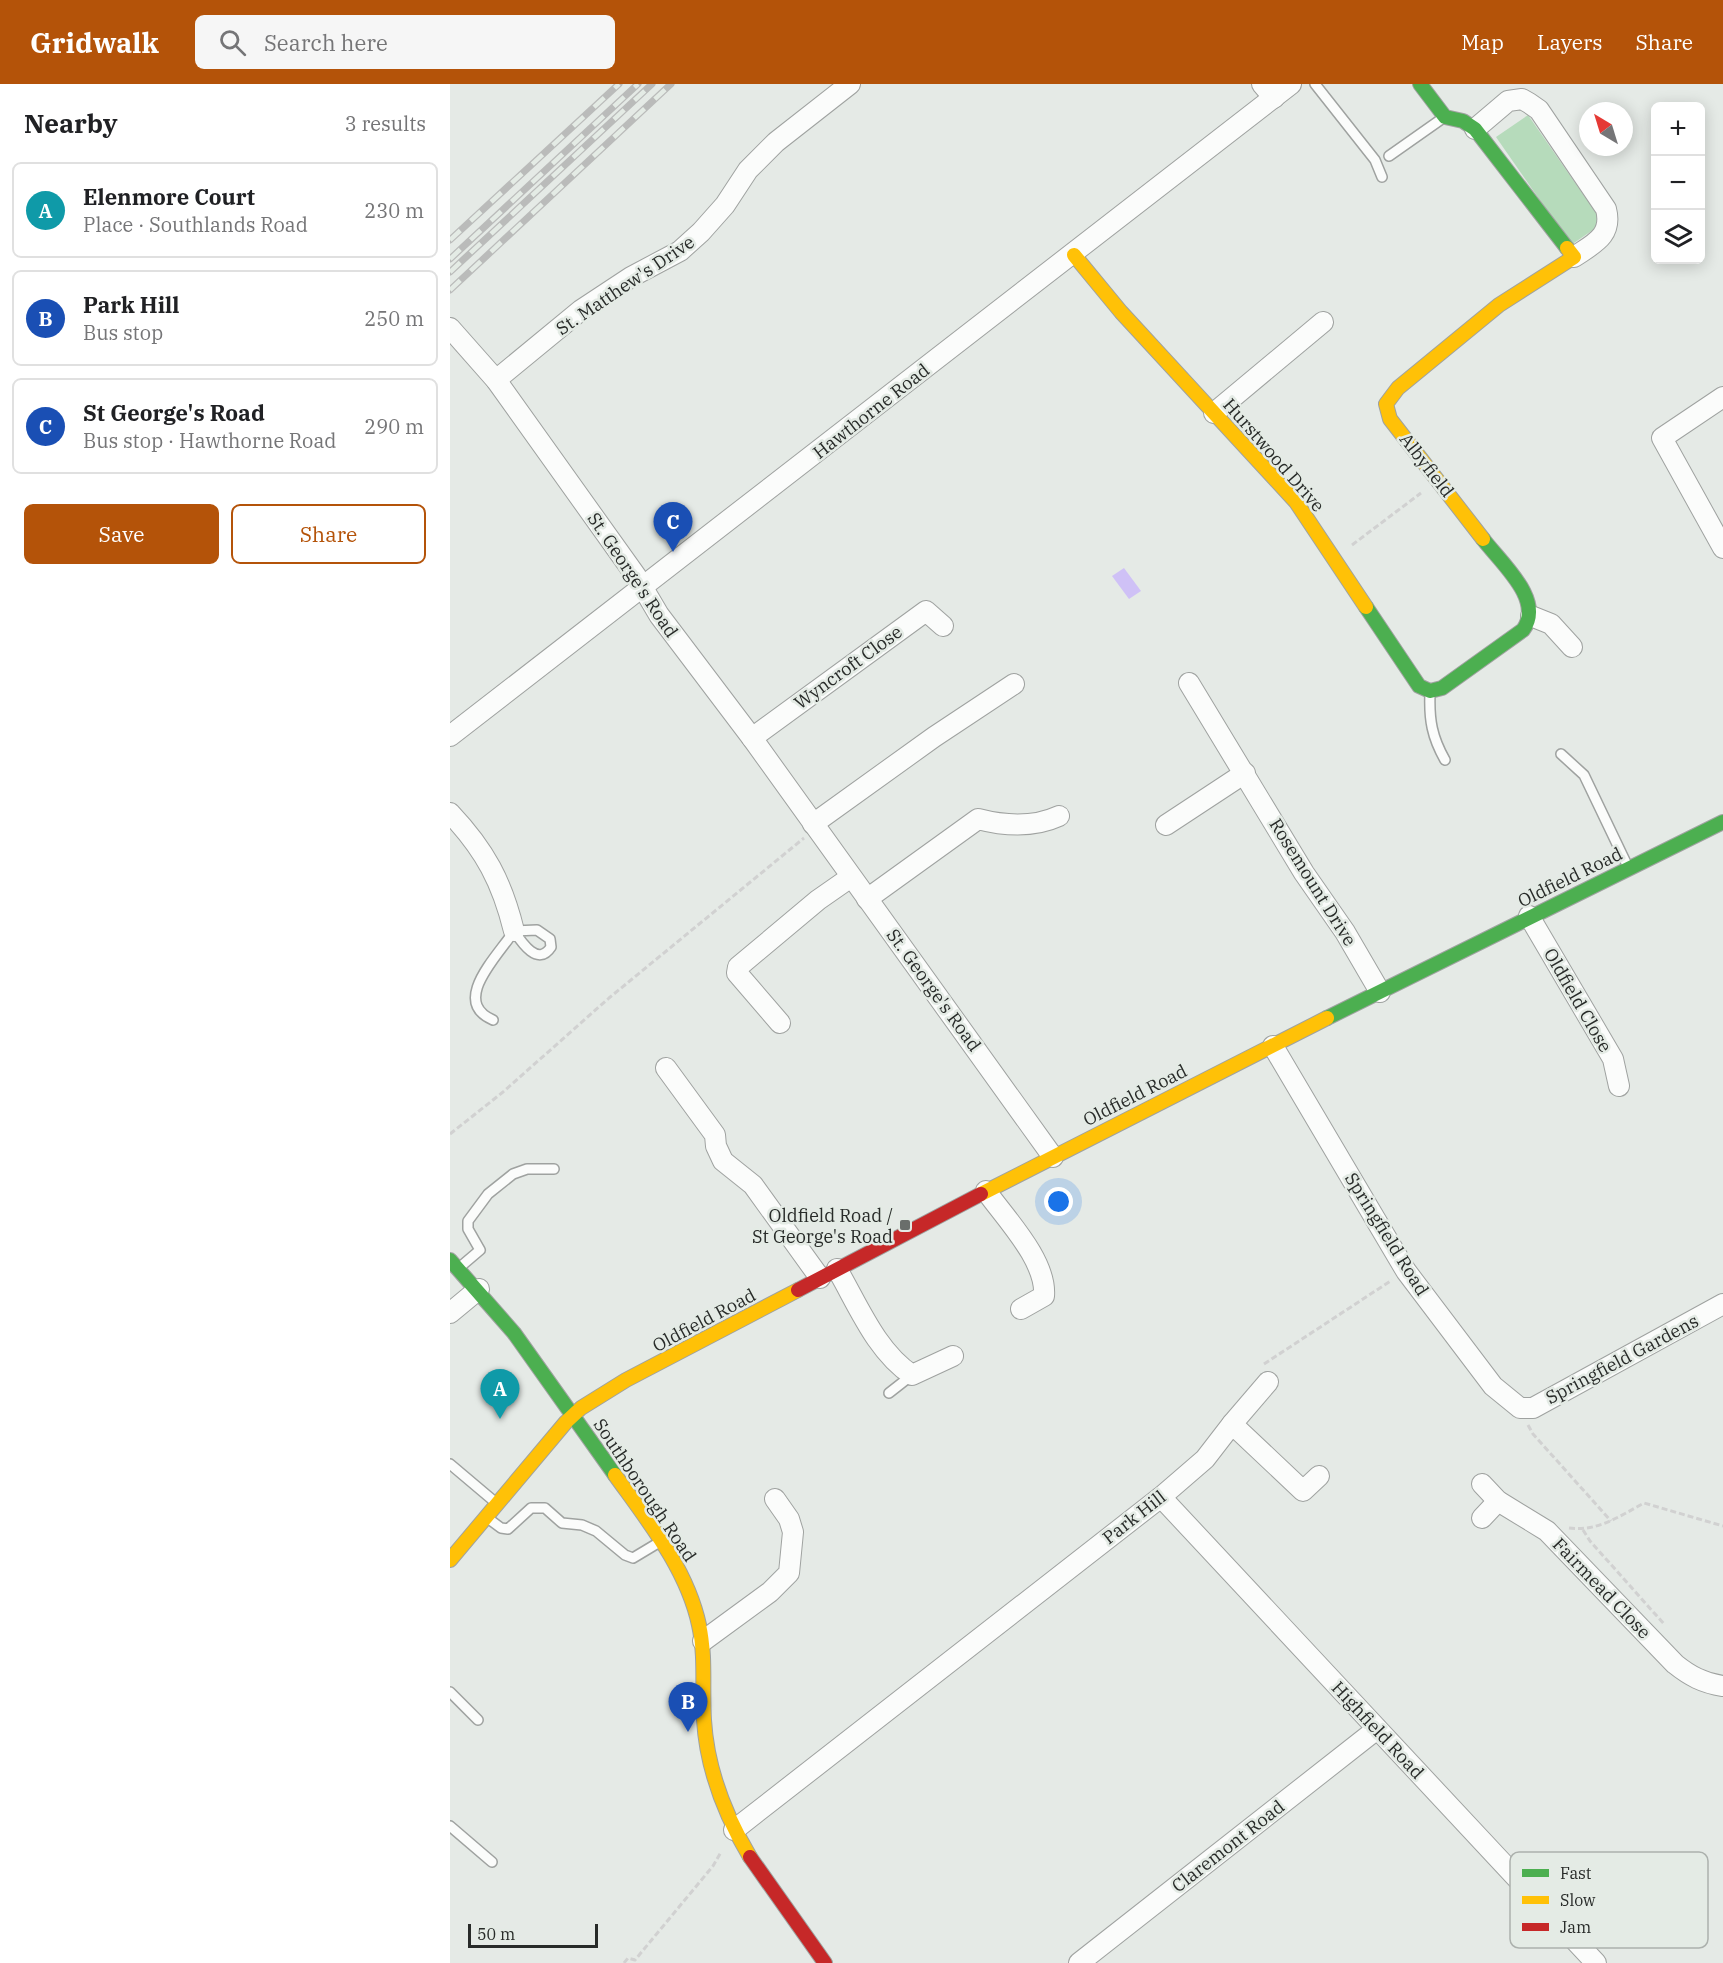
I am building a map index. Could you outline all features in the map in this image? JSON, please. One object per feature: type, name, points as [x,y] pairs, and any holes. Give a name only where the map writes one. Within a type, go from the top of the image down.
[{"type":"street","name":"St. Matthew's Drive","points":[[496,380],[581,310],[631,277],[680,251],[719,212],[748,170],[776,142],[850,84]]},
{"type":"street","name":"Hawthorne Road","points":[[450,736],[1074,255],[1268,91],[1291,84]]},
{"type":"street","points":[[1420,84],[1445,117],[1463,121],[1475,129],[1574,257]]},
{"type":"street","name":"Albyfield","points":[[1475,129],[1497,108],[1514,98],[1522,99],[1539,110],[1606,209],[1609,219],[1602,238],[1499,305],[1390,395],[1386,411],[1528,597],[1531,616]]},
{"type":"street","name":"Hurstwood Drive","points":[[1074,255],[1122,312],[1296,502],[1419,686],[1430,691]]},
{"type":"street","points":[[1214,412],[1323,322]]},
{"type":"street","name":"St. George's Road","points":[[450,328],[496,380],[636,576],[641,588],[752,738],[1053,1157]]},
{"type":"street","points":[[1723,397],[1662,438],[1723,548]]},
{"type":"street","name":"Wyncroft Close","points":[[752,738],[926,611],[943,626]]},
{"type":"street","points":[[1430,691],[1442,688],[1523,630],[1531,616],[1543,618],[1551,624],[1572,647]]},
{"type":"street","name":"Rosemount Drive","points":[[1189,683],[1304,873],[1345,932],[1380,992]]},
{"type":"street","points":[[813,824],[934,737],[1014,684]]},
{"type":"street","points":[[1166,825],[1245,773]]},
{"type":"street","points":[[450,813],[486,856],[507,902],[514,932]]},
{"type":"street","points":[[867,898],[978,819],[1004,826],[1046,823],[1059,816]]},
{"type":"street","name":"Oldfield Road","points":[[450,1560],[572,1416],[626,1380],[986,1191],[1529,916],[1723,822]]},
{"type":"street","points":[[780,1023],[737,973],[738,967],[818,900],[851,877]]},
{"type":"street","name":"Oldfield Close","points":[[1529,916],[1613,1059],[1619,1086]]},
{"type":"street","name":"Springfield Road","points":[[1273,1046],[1406,1271],[1493,1386],[1520,1408]]},
{"type":"street","points":[[666,1068],[715,1135],[716,1146],[723,1161],[753,1185],[829,1274],[885,1350],[912,1375],[953,1356]]},
{"type":"street","points":[[986,1191],[1040,1267],[1045,1282],[1044,1296],[1021,1309]]},
{"type":"street","name":"Southborough Road","points":[[454,1264],[479,1289],[517,1337],[660,1541],[686,1585],[703,1641],[708,1756],[734,1830],[755,1867],[825,1963]]},
{"type":"street","points":[[450,1313],[479,1289]]},
{"type":"street","name":"Springfield Gardens","points":[[1520,1408],[1533,1408],[1723,1305]]},
{"type":"street","name":"Park Hill","points":[[734,1830],[1161,1497],[1205,1459],[1268,1382]]},
{"type":"street","points":[[1232,1424],[1303,1491],[1319,1476]]},
{"type":"street","name":"Fairmead Close","points":[[1482,1484],[1498,1501],[1547,1531],[1674,1664],[1690,1676],[1707,1684],[1723,1686]]},
{"type":"street","name":"Highfield Road","points":[[1161,1497],[1510,1871]]},
{"type":"street","points":[[703,1641],[770,1592],[789,1573],[793,1532],[789,1519],[775,1498]]},
{"type":"street","points":[[1482,1518],[1498,1501]]},
{"type":"street","name":"Claremont Road","points":[[1079,1963],[1377,1729]]},
{"type":"street","name":"Highfield Road","points":[[1582,1948],[1596,1963]]},
{"type":"lane","points":[[1315,84],[1375,160],[1382,177]]},
{"type":"lane","points":[[1389,156],[1445,117]]},
{"type":"lane","points":[[1430,691],[1429,719],[1432,737],[1445,760]]},
{"type":"lane","points":[[1561,754],[1584,775],[1629,869]]},
{"type":"lane","points":[[493,1020],[484,1017],[473,1007],[469,994],[472,983],[503,949],[514,932]]},
{"type":"lane","points":[[454,1264],[480,1250],[468,1229],[468,1221],[488,1194],[520,1171],[554,1169]]},
{"type":"lane","points":[[889,1393],[912,1375]]},
{"type":"lane","points":[[450,1464],[497,1503]]},
{"type":"lane","points":[[486,1517],[501,1528],[508,1529],[531,1508],[544,1508],[562,1523],[582,1525],[596,1531],[633,1558],[642,1555],[660,1541]]},
{"type":"lane","points":[[450,1692],[478,1720]]},
{"type":"lane","points":[[450,1826],[492,1862]]},
{"type":"path","points":[[1334,559],[1439,480]]},
{"type":"path","points":[[450,1134],[617,990],[806,837],[813,824]]},
{"type":"path","points":[[1268,1382],[1255,1370],[1406,1271]]},
{"type":"path","points":[[1520,1408],[1533,1434],[1611,1521]]},
{"type":"path","points":[[1583,1530],[1611,1521],[1644,1503],[1723,1526]]},
{"type":"path","points":[[624,1963],[628,1958],[635,1960],[670,1918],[713,1866],[734,1830]]},
{"type":"green space","points":[[1528,115],[1603,223],[1571,245],[1496,137]]},
{"type":"shaded area","points":[[1124,568],[1141,591],[1129,599],[1112,576]]},
{"type":"railway","points":[[450,240],[619,84]]},
{"type":"railway","points":[[450,259],[638,84]]},
{"type":"railway","points":[[450,272],[652,84]]},
{"type":"railway","points":[[450,290],[671,84]]},
{"type":"traffic: fast","points":[[1420,84],[1445,117],[1463,121],[1475,129],[1567,248]]},
{"type":"traffic: fast","points":[[1366,607],[1419,686],[1430,691],[1442,688],[1523,630],[1528,618],[1529,606],[1525,594],[1509,570],[1483,539]]},
{"type":"traffic: fast","points":[[1327,1018],[1723,822]]},
{"type":"traffic: fast","points":[[450,1260],[514,1333],[615,1475]]},
{"type":"traffic: slow","points":[[1483,539],[1390,419],[1386,404],[1398,388],[1499,305],[1574,257],[1567,248]]},
{"type":"traffic: slow","points":[[1074,255],[1121,312],[1296,502],[1366,607]]},
{"type":"traffic: slow","points":[[981,1194],[1327,1018]]},
{"type":"traffic: slow","points":[[450,1560],[566,1422],[581,1408],[626,1380],[798,1290]]},
{"type":"traffic: slow","points":[[615,1475],[665,1546],[693,1604],[702,1649],[704,1720],[709,1757],[725,1808],[750,1857]]},
{"type":"traffic: jam","points":[[798,1290],[981,1194]]},
{"type":"traffic: jam","points":[[750,1857],[825,1963]]},
{"type":"place","name":"St George's Road","points":[[673,552]]},
{"type":"place","name":"Oldfield Road / St George's Road","points":[[905,1225]]},
{"type":"place","name":"Elenmore Court","points":[[500,1419]]},
{"type":"place","name":"Park Hill","points":[[688,1732]]}]
